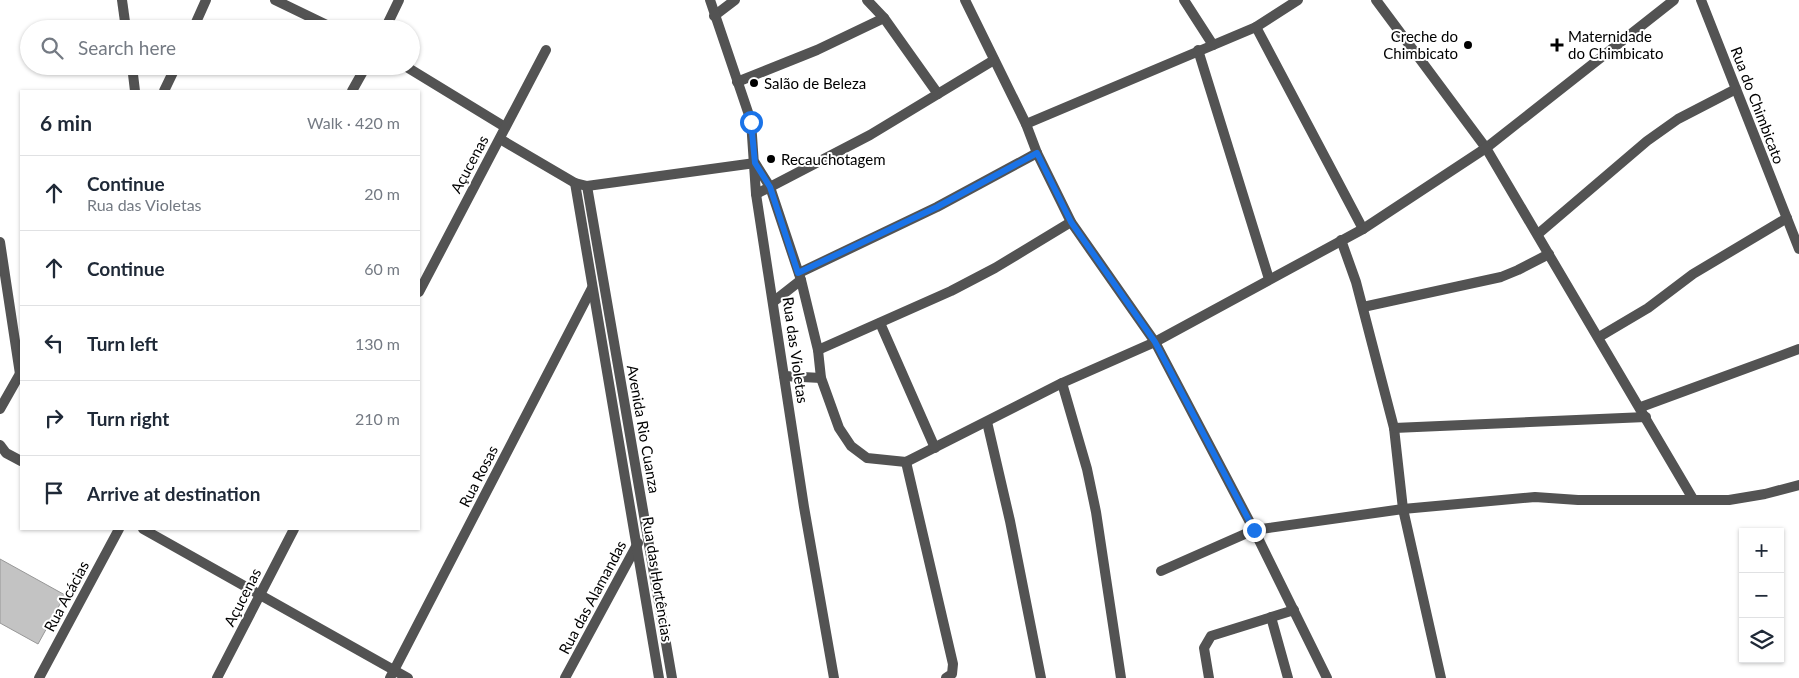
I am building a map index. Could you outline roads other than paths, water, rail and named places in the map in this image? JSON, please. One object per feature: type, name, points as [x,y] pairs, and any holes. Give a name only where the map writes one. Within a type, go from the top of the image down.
[{"type":"street","points":[[122,0],[125,20]]},
{"type":"street","points":[[197,20],[206,0]]},
{"type":"street","points":[[275,0],[316,20]]},
{"type":"street","points":[[389,20],[399,0]]},
{"type":"street","name":"Rua das Violetas","points":[[710,0],[751,122],[756,194],[834,678]]},
{"type":"street","points":[[714,16],[735,0]]},
{"type":"street","points":[[867,0],[884,18],[938,94]]},
{"type":"street","points":[[965,0],[1026,124],[1037,153],[1071,222],[1155,342],[1254,530],[1327,678]]},
{"type":"street","points":[[1184,0],[1213,45]]},
{"type":"street","points":[[1026,124],[1256,27],[1298,0]]},
{"type":"street","points":[[1376,0],[1486,148],[1693,499]]},
{"type":"street","points":[[500,139],[575,186],[587,186],[755,163],[770,187],[800,277],[818,350],[821,378],[839,428],[851,446],[867,458],[906,462],[1062,383],[1155,342],[1363,229],[1486,148],[1674,0]]},
{"type":"street","name":"Rua do Chimbicato","points":[[1701,0],[1799,249]]},
{"type":"street","points":[[736,82],[817,50],[884,18]]},
{"type":"street","points":[[1256,27],[1363,229]]},
{"type":"street","name":"Açucenas","points":[[420,290],[546,50]]},
{"type":"street","points":[[1198,50],[1269,279]]},
{"type":"street","points":[[756,194],[870,135],[994,60]]},
{"type":"street","points":[[133,75],[135,90]]},
{"type":"street","points":[[164,90],[172,75]]},
{"type":"street","points":[[353,90],[361,75]]},
{"type":"street","points":[[420,75],[505,127]]},
{"type":"street","points":[[1538,234],[1647,141],[1678,119],[1736,89]]},
{"type":"street","points":[[773,302],[800,277],[1037,153]]},
{"type":"street","name":"Rua das Hortências","points":[[575,186],[659,678]]},
{"type":"street","name":"Avenida Rio Cuanza","points":[[587,186],[672,678]]},
{"type":"street","points":[[1599,337],[1648,308],[1694,274],[1787,218]]},
{"type":"street","points":[[818,350],[952,291],[995,268],[1071,222]]},
{"type":"street","points":[[1342,240],[1363,307],[1394,428],[1404,509],[1441,678]]},
{"type":"street","points":[[0,242],[20,367]]},
{"type":"street","points":[[1363,307],[1501,277],[1549,254]]},
{"type":"street","name":"Rua Rosas","points":[[392,674],[592,288]]},
{"type":"street","points":[[880,324],[935,448]]},
{"type":"street","points":[[1640,407],[1799,349]]},
{"type":"street","points":[[0,409],[20,375]]},
{"type":"street","points":[[784,376],[821,378]]},
{"type":"street","points":[[1062,383],[1087,468],[1096,512],[1121,678]]},
{"type":"street","points":[[1394,428],[1646,417]]},
{"type":"street","points":[[987,422],[1010,521],[1041,678]]},
{"type":"street","points":[[0,445],[6,453],[20,460]]},
{"type":"street","points":[[906,462],[953,664],[952,674],[946,678]]},
{"type":"street","points":[[1161,571],[1254,530],[1404,509],[1535,497],[1578,500],[1729,500],[1751,497],[1799,485]]},
{"type":"street","name":"Rua Acácias","points":[[39,678],[118,530]]},
{"type":"street","points":[[145,530],[261,594],[392,674],[408,678]]},
{"type":"street","name":"Açucenas","points":[[217,678],[293,530]]},
{"type":"street","name":"Rua das Alamandas","points":[[565,678],[637,544],[647,532]]},
{"type":"street","points":[[1209,678],[1204,648],[1210,636],[1294,610]]},
{"type":"street","points":[[1271,617],[1288,678]]},
{"type":"place","name":"Creche do Chimbicato","points":[[1468,45]]},
{"type":"place","name":"Maternidade do Chimbicato","points":[[1557,45]]},
{"type":"place","name":"Salão de Beleza","points":[[754,83]]},
{"type":"place","name":"Recauchotagem","points":[[771,159]]}]
